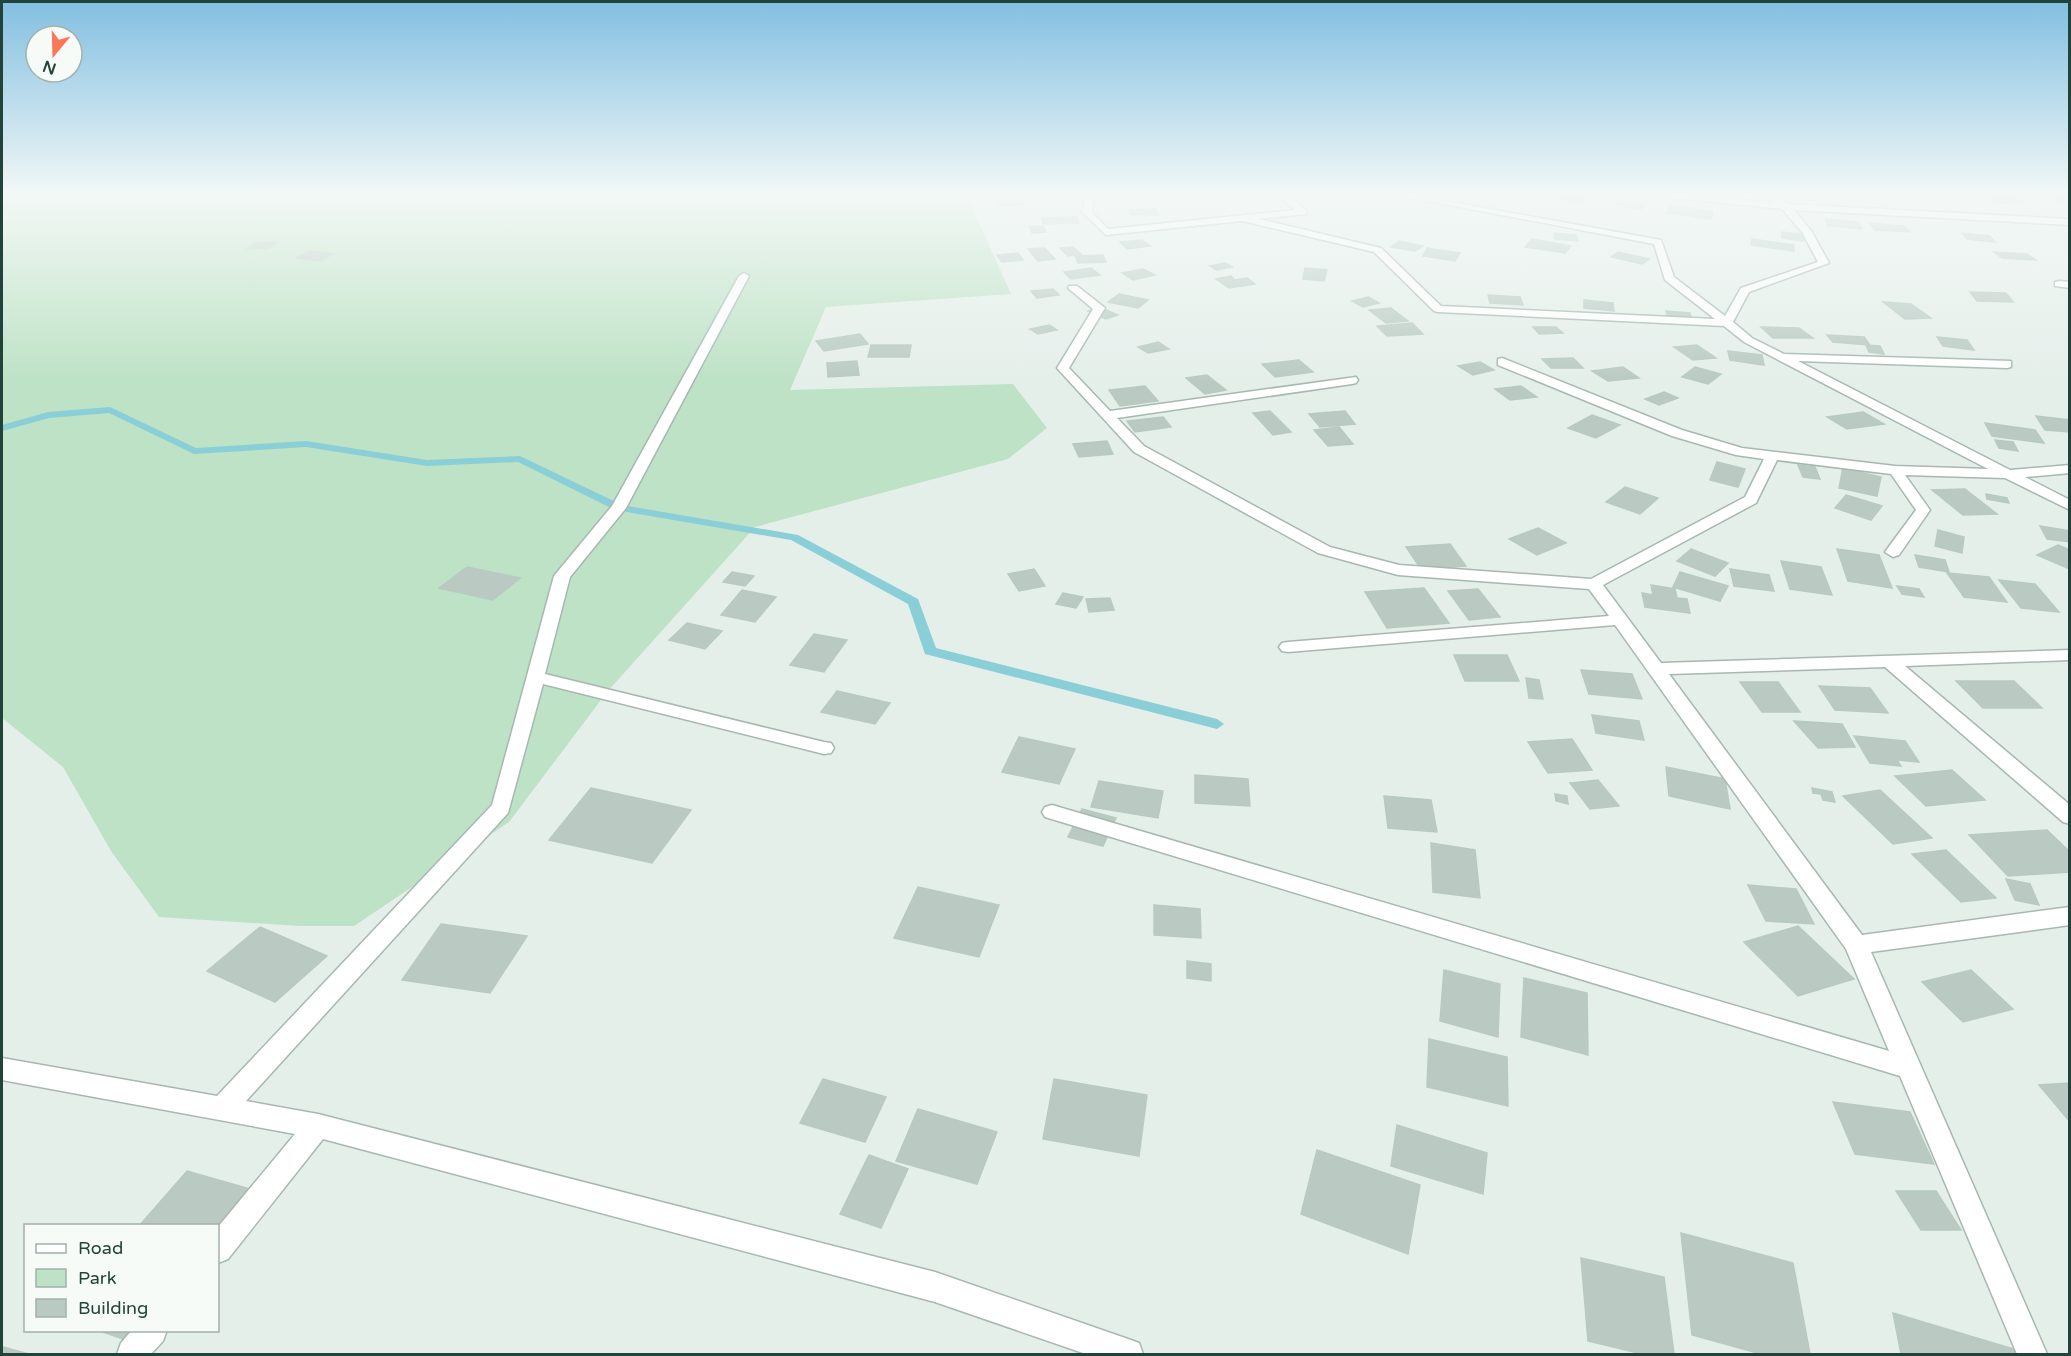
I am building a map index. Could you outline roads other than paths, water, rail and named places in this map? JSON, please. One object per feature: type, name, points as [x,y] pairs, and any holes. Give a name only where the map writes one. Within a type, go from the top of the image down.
[{"type":"street","points":[[1383,256],[1438,309],[1727,323]]},
{"type":"street","points":[[1663,256],[1669,278],[1748,340],[2070,506]]},
{"type":"street","points":[[1727,323],[1745,290],[1824,263],[1821,256]]},
{"type":"street","points":[[222,1109],[501,808],[562,576],[619,508],[744,276]]},
{"type":"street","points":[[1073,288],[1099,308],[1063,368],[1139,449],[1324,550],[1398,570],[1594,584],[1751,500],[1773,454]]},
{"type":"street","points":[[1780,357],[2007,364]]},
{"type":"street","points":[[1502,362],[1677,433],[1741,452],[1895,470],[2008,474],[2070,469]]},
{"type":"street","points":[[1107,415],[1352,380]]},
{"type":"street","points":[[1893,552],[1923,510],[1895,470]]},
{"type":"street","points":[[1594,584],[1856,945],[2032,1354]]},
{"type":"street","points":[[1287,647],[1620,620]]},
{"type":"street","points":[[1655,669],[2070,655]]},
{"type":"street","points":[[1890,662],[2070,817]]},
{"type":"street","points":[[537,677],[824,748]]},
{"type":"street","points":[[1052,812],[1909,1068]]},
{"type":"street","points":[[1856,945],[2070,916]]},
{"type":"street","points":[[2,1070],[318,1126],[935,1287],[1128,1354]]},
{"type":"street","points":[[219,1248],[318,1126]]},
{"type":"street","points":[[132,1354],[150,1332]]},
{"type":"waterway","points":[[2,428],[48,415],[110,410],[194,451],[306,444],[427,463],[520,459],[619,508],[794,537],[914,602],[930,651],[1217,724]]}]
